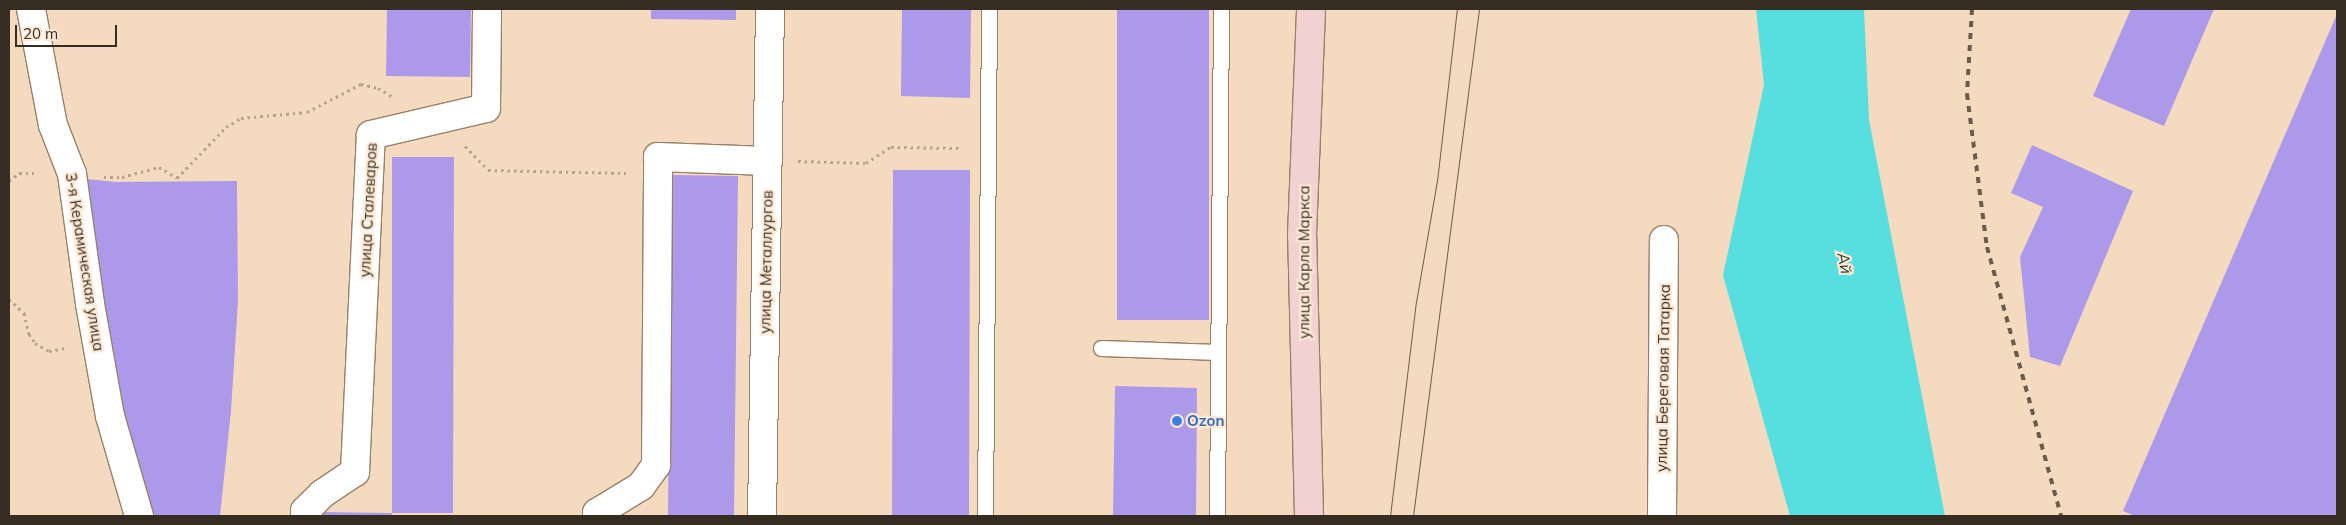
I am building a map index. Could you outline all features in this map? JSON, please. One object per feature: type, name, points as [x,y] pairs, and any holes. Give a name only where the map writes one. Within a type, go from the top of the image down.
[{"type":"main road","name":"улица Карла Маркса","points":[[1309,516],[1302,235],[1311,9]]},
{"type":"street","name":"3-я Керамическая улица","points":[[30,9],[54,125],[72,174],[110,416],[139,516]]},
{"type":"street","name":"улица Сталеваров","points":[[305,516],[305,511],[322,494],[356,472],[371,135],[486,108],[487,9]]},
{"type":"street","name":"улица Металлургов","points":[[762,516],[770,9]]},
{"type":"street","points":[[596,516],[596,513],[641,486],[656,465],[658,157],[768,160]]},
{"type":"street","name":"улица Береговая Татарка","points":[[1662,516],[1664,240]]},
{"type":"lane","points":[[985,516],[990,9]]},
{"type":"lane","points":[[1217,516],[1221,9]]},
{"type":"lane","points":[[1101,348],[1218,352]]},
{"type":"path","points":[[72,174],[122,177],[159,167],[177,178],[226,127],[241,118],[307,112],[361,84],[378,88],[398,100],[413,125]]},
{"type":"path","points":[[768,160],[866,163],[891,147],[988,148]]},
{"type":"path","points":[[488,170],[613,173]]},
{"type":"path","points":[[9,299],[24,313],[29,334],[35,343],[49,351],[68,348],[99,350]]},
{"type":"water","name":"Ай","points":[[1756,9],[1864,9],[1869,120],[1945,516],[1790,516],[1723,275],[1764,85]]},
{"type":"building","points":[[387,9],[471,9],[470,77],[386,76]]},
{"type":"building","points":[[651,9],[736,9],[736,20],[651,19]]},
{"type":"building","points":[[902,9],[971,9],[970,98],[901,96]]},
{"type":"building","points":[[1117,9],[1209,9],[1209,320],[1117,320]]},
{"type":"building","points":[[2131,9],[2214,9],[2164,126],[2093,96]]},
{"type":"building","points":[[2337,14],[2337,516],[2135,516],[2123,511]]},
{"type":"building","points":[[2032,145],[2133,191],[2060,366],[2030,357],[2020,257],[2043,207],[2011,193]]},
{"type":"building","points":[[392,157],[454,157],[453,513],[392,513]]},
{"type":"building","points":[[893,170],[970,170],[969,516],[892,516]]},
{"type":"building","points":[[671,175],[738,176],[734,516],[668,516]]},
{"type":"building","points":[[77,178],[116,182],[237,181],[238,301],[231,411],[220,516],[145,516]]},
{"type":"building","points":[[1115,386],[1197,388],[1196,516],[1113,516]]},
{"type":"building","points":[[320,512],[392,513],[392,516],[320,516]]},
{"type":"tram line","points":[[1390,516],[1416,302],[1437,181],[1457,9]]},
{"type":"tram line","points":[[1413,516],[1479,9]]},
{"type":"railway","points":[[1972,9],[1967,94],[1987,247],[2061,516]]},
{"type":"place","name":"Ozon","points":[[1177,421]]}]
